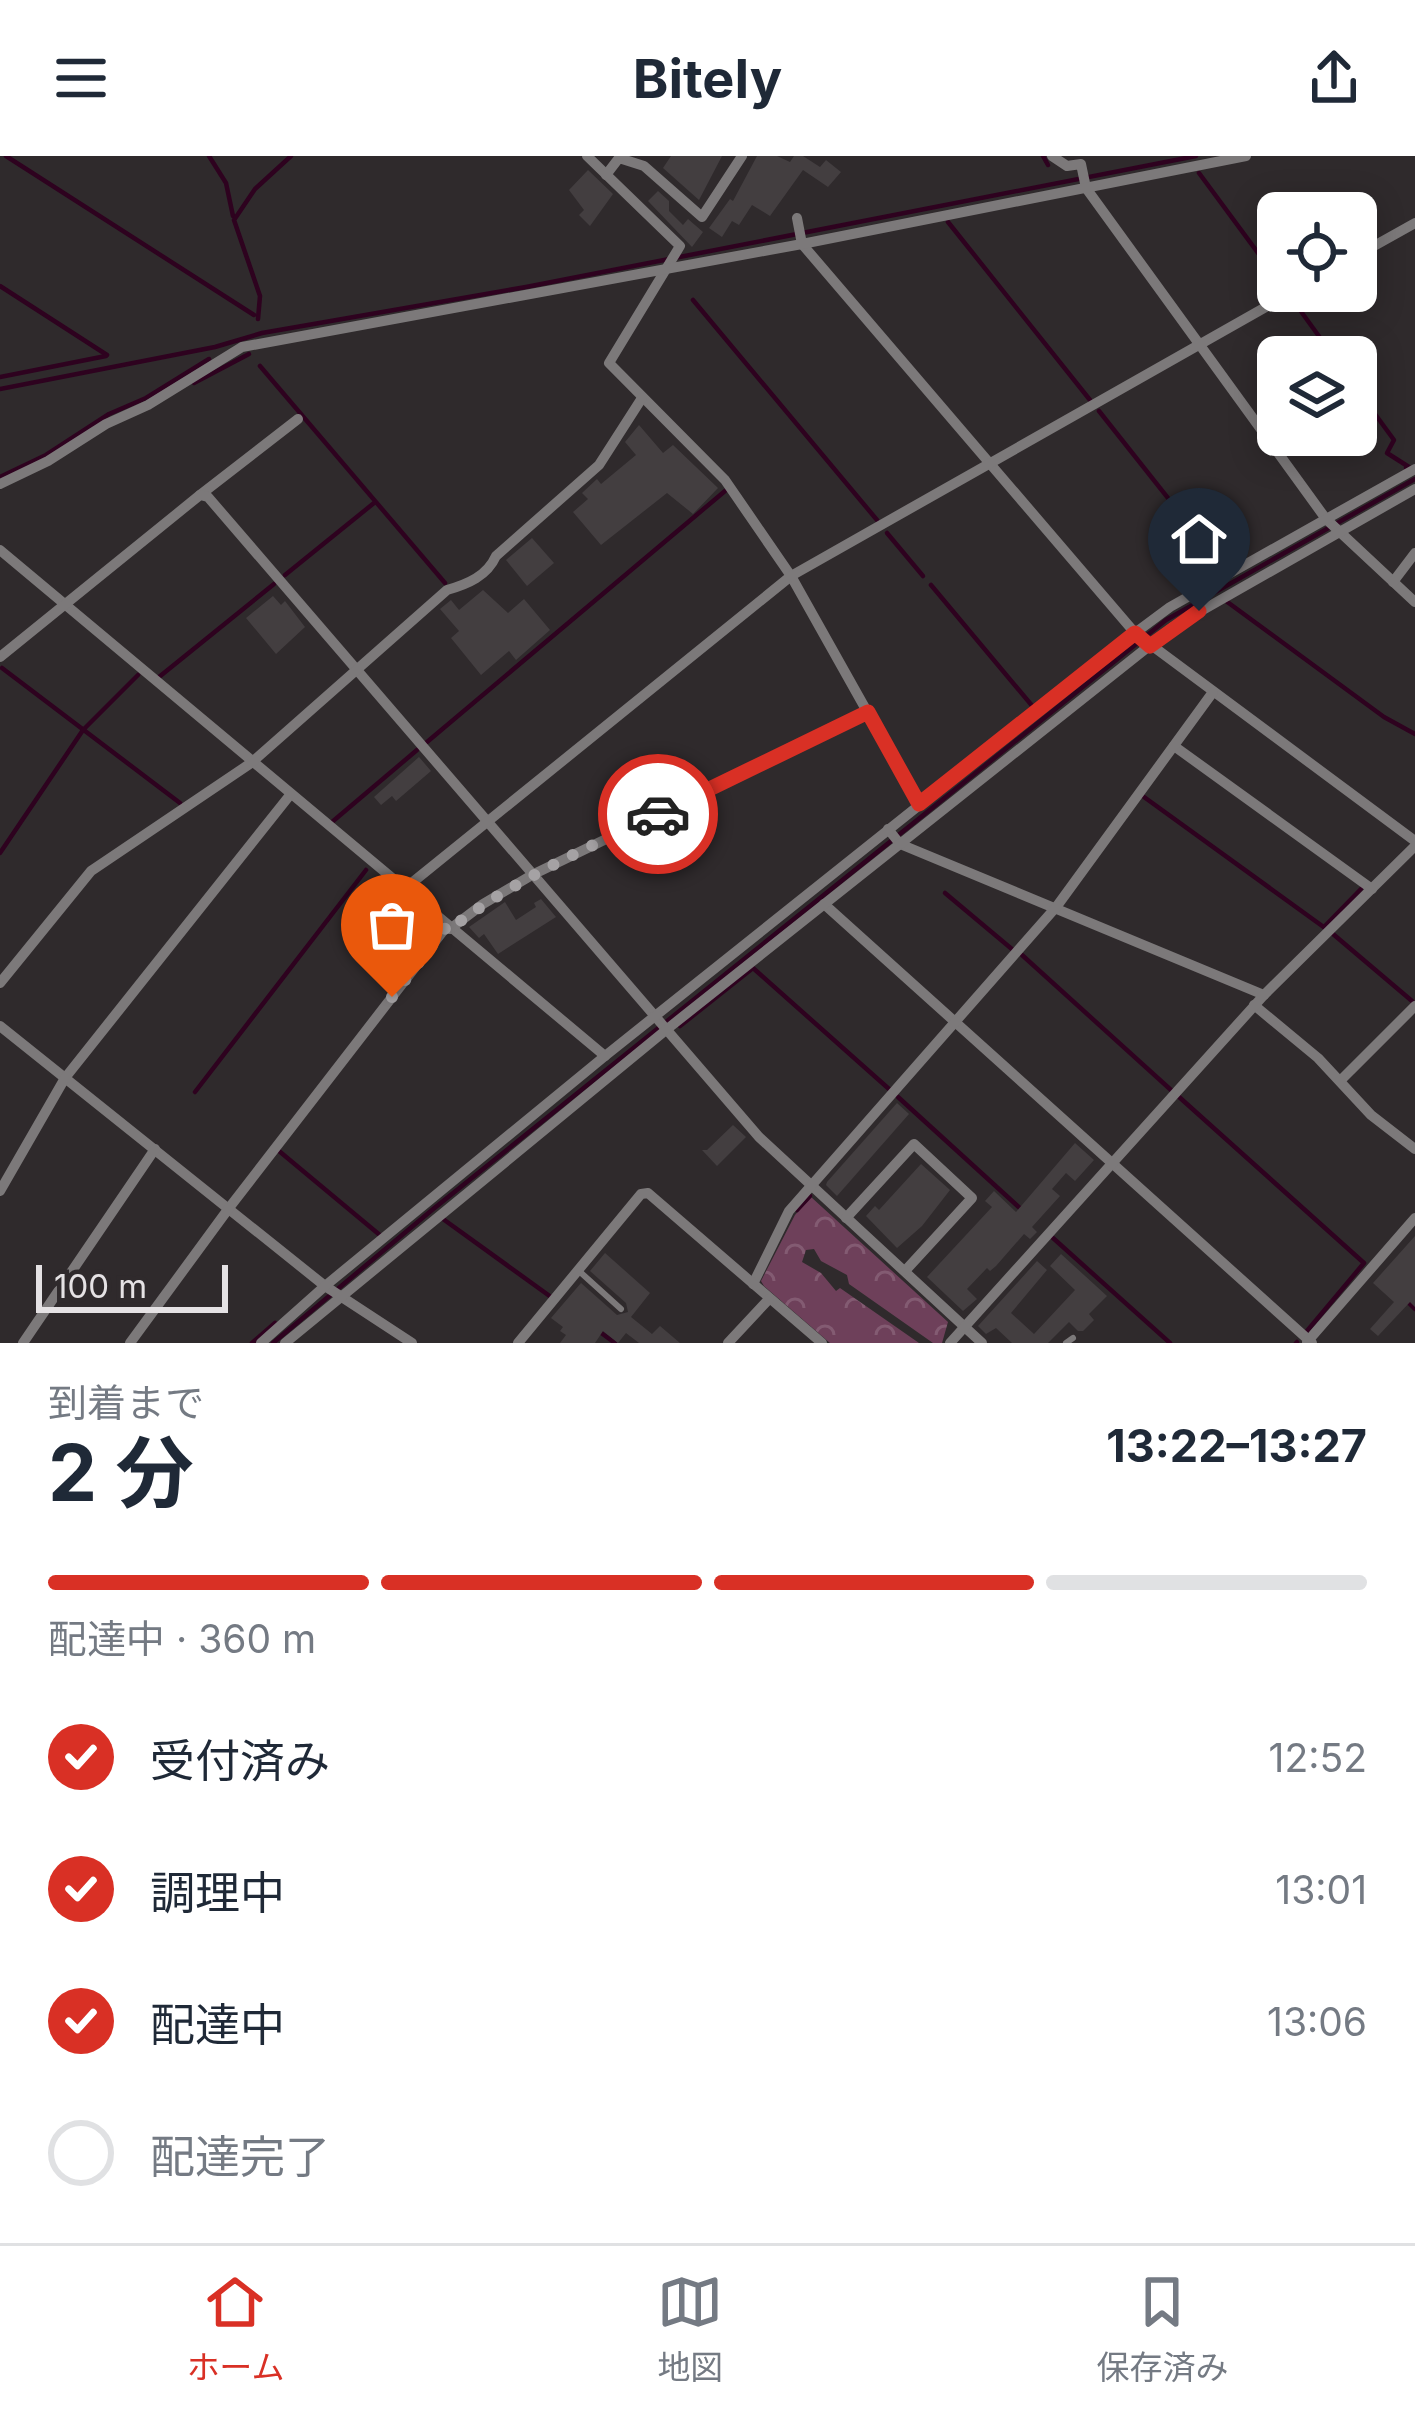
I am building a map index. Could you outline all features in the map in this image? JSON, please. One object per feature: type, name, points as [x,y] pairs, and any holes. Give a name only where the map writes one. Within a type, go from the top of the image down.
[{"type":"street","points":[[586,156],[680,246],[609,363],[725,480],[791,575],[919,804]]},
{"type":"street","points":[[606,175],[619,158],[647,161],[702,217],[742,156]]},
{"type":"street","points":[[1052,156],[1067,166],[1082,167],[1085,186],[1333,526],[1415,602]]},
{"type":"street","points":[[0,484],[148,405],[242,347],[1246,156]]},
{"type":"street","points":[[797,220],[801,242],[1143,639],[1415,843],[1264,994],[950,1343]]},
{"type":"street","points":[[1377,244],[1415,223]]},
{"type":"street","points":[[403,890],[791,575],[1257,312]]},
{"type":"street","points":[[0,983],[91,871],[251,763],[447,590],[469,584],[582,484],[642,398]]},
{"type":"street","points":[[0,657],[298,419]]},
{"type":"street","points":[[285,1343],[333,1291],[605,1057],[660,1024],[824,904],[894,836],[919,804],[1143,639],[1225,595],[1415,469]]},
{"type":"street","points":[[261,1343],[333,1291],[1143,639],[1171,607],[1415,489]]},
{"type":"street","points":[[200,495],[208,497],[759,1137],[982,1343]]},
{"type":"street","points":[[0,550],[605,1057]]},
{"type":"street","points":[[1393,582],[1415,553]]},
{"type":"street","points":[[752,1284],[789,1211],[1057,906],[1213,692]]},
{"type":"street","points":[[130,1343],[448,928],[532,875],[868,712]]},
{"type":"street","points":[[1174,746],[1372,889]]},
{"type":"street","points":[[0,1191],[65,1078],[290,795]]},
{"type":"street","points":[[894,836],[1264,994]]},
{"type":"street","points":[[824,904],[1309,1342],[1415,1218]]},
{"type":"street","points":[[1254,1005],[1371,1115],[1415,1149]]},
{"type":"street","points":[[1340,1081],[1415,1006]]},
{"type":"street","points":[[0,1026],[333,1291],[412,1343]]},
{"type":"street","points":[[846,1217],[914,1144],[972,1198],[905,1271]]},
{"type":"street","points":[[23,1343],[155,1149]]},
{"type":"street","points":[[518,1343],[641,1194],[648,1193],[822,1343]]},
{"type":"street","points":[[728,1343],[769,1299]]},
{"type":"lane","points":[[578,1270],[621,1309]]},
{"type":"green space","points":[[811,1197],[948,1322],[942,1343],[933,1343],[849,1284],[847,1275],[821,1261],[814,1249],[806,1250],[802,1262],[821,1273],[836,1291],[840,1288],[919,1343],[830,1343],[764,1286],[761,1281],[795,1215]]},
{"type":"building","points":[[671,156],[722,156],[699,200],[663,168]]},
{"type":"building","points":[[757,156],[790,162],[794,156],[803,156],[820,167],[826,160],[841,172],[828,187],[803,170],[770,216],[752,205],[739,225],[732,221],[722,237],[709,228],[733,201]]},
{"type":"building","points":[[588,170],[613,194],[590,226],[579,215],[584,210],[569,190]]},
{"type":"building","points":[[658,191],[683,225],[688,219],[703,232],[692,247],[648,201]]},
{"type":"building","points":[[639,425],[663,453],[673,445],[718,488],[693,514],[667,493],[601,545],[573,512],[588,499],[582,493],[597,479],[601,484],[636,455],[625,442]]},
{"type":"building","points":[[532,538],[554,563],[527,586],[506,560]]},
{"type":"building","points":[[483,590],[508,613],[524,599],[550,630],[516,660],[509,651],[481,675],[451,638],[459,631],[440,609],[451,600],[459,610]]},
{"type":"building","points":[[273,596],[281,605],[285,601],[305,627],[276,654],[246,618]]},
{"type":"building","points":[[419,757],[431,771],[396,801],[392,796],[381,805],[374,797]]},
{"type":"building","points":[[541,899],[556,917],[498,954],[484,934],[479,938],[469,927],[505,902],[516,920]]},
{"type":"building","points":[[897,1103],[909,1114],[837,1196],[827,1182]]},
{"type":"building","points":[[733,1125],[746,1137],[717,1166],[702,1150]]},
{"type":"building","points":[[1075,1143],[1094,1160],[1075,1181],[1066,1173],[1052,1189],[1060,1196],[1032,1227],[1037,1232],[1030,1239],[1024,1234],[967,1289],[977,1299],[963,1311],[927,1277],[992,1207],[985,1201],[994,1191],[1016,1212]]},
{"type":"building","points":[[921,1164],[950,1190],[922,1226],[897,1248],[866,1216],[875,1206],[879,1210]]},
{"type":"building","points":[[1415,1236],[1415,1307],[1410,1302],[1378,1336],[1370,1329],[1394,1302],[1373,1283]]},
{"type":"building","points":[[605,1253],[650,1293],[631,1317],[652,1334],[660,1326],[680,1343],[639,1343],[626,1333],[618,1343],[603,1331],[595,1343],[560,1343],[566,1335],[551,1318],[581,1283],[617,1315],[628,1312],[626,1303],[590,1271]]},
{"type":"building","points":[[1061,1254],[1107,1296],[1089,1314],[1094,1320],[1083,1331],[1069,1322],[1048,1343],[1012,1343],[996,1328],[986,1334],[978,1326],[1037,1261],[1047,1270],[1011,1313],[1034,1334],[1075,1290],[1050,1266]]},
{"type":"waterway","points":[[6,156],[254,315]]},
{"type":"waterway","points":[[209,156],[226,183],[233,216]]},
{"type":"waterway","points":[[258,319],[260,296],[234,220],[255,189],[291,156]]},
{"type":"waterway","points":[[1043,156],[1048,165]]},
{"type":"waterway","points":[[0,389],[215,347],[262,333],[526,287],[1196,156]]},
{"type":"waterway","points":[[1199,173],[1257,252]]},
{"type":"waterway","points":[[948,222],[1090,400]]},
{"type":"waterway","points":[[0,286],[107,355]]},
{"type":"waterway","points":[[693,300],[877,520]]},
{"type":"waterway","points":[[1301,312],[1319,336]]},
{"type":"waterway","points":[[194,383],[249,354]]},
{"type":"waterway","points":[[0,377],[106,356]]},
{"type":"waterway","points":[[0,477],[209,359]]},
{"type":"waterway","points":[[260,366],[445,583]]},
{"type":"waterway","points":[[1099,411],[1225,570]]},
{"type":"waterway","points":[[1377,417],[1394,440],[1387,453],[1406,468]]},
{"type":"waterway","points":[[273,1343],[1166,620],[1415,479]]},
{"type":"waterway","points":[[427,742],[725,491]]},
{"type":"waterway","points":[[285,575],[374,503]]},
{"type":"waterway","points":[[887,533],[923,576]]},
{"type":"waterway","points":[[159,677],[274,584]]},
{"type":"waterway","points":[[931,585],[1034,708],[1037,705]]},
{"type":"waterway","points":[[1226,601],[1384,717],[1415,734]]},
{"type":"waterway","points":[[2,668],[180,803]]},
{"type":"waterway","points":[[0,853],[83,730],[138,675]]},
{"type":"waterway","points":[[332,822],[417,750]]},
{"type":"waterway","points":[[1144,797],[1325,928]]},
{"type":"waterway","points":[[195,1092],[366,870]]},
{"type":"waterway","points":[[1324,927],[1361,889]]},
{"type":"waterway","points":[[945,893],[1013,950]]},
{"type":"waterway","points":[[1333,934],[1412,1001]]},
{"type":"waterway","points":[[1022,955],[1171,1090]]},
{"type":"waterway","points":[[680,1026],[753,968],[889,1089]]},
{"type":"waterway","points":[[1178,1096],[1364,1263],[1307,1331]]},
{"type":"waterway","points":[[898,1097],[1022,1210]]},
{"type":"waterway","points":[[279,1151],[381,1236]]},
{"type":"waterway","points":[[797,1210],[810,1196]]},
{"type":"waterway","points":[[443,1219],[551,1297]]},
{"type":"waterway","points":[[1053,1238],[1170,1343]]},
{"type":"waterway","points":[[1406,1300],[1415,1309]]},
{"type":"waterway","points":[[252,1343],[275,1323]]},
{"type":"waterway","points":[[600,1332],[615,1343]]},
{"type":"way so far","points":[[392,997],[447,926],[450,929],[532,875],[658,814]]},
{"type":"route","points":[[658,814],[868,712],[919,804],[1135,633],[1150,646],[1199,611]]}]
